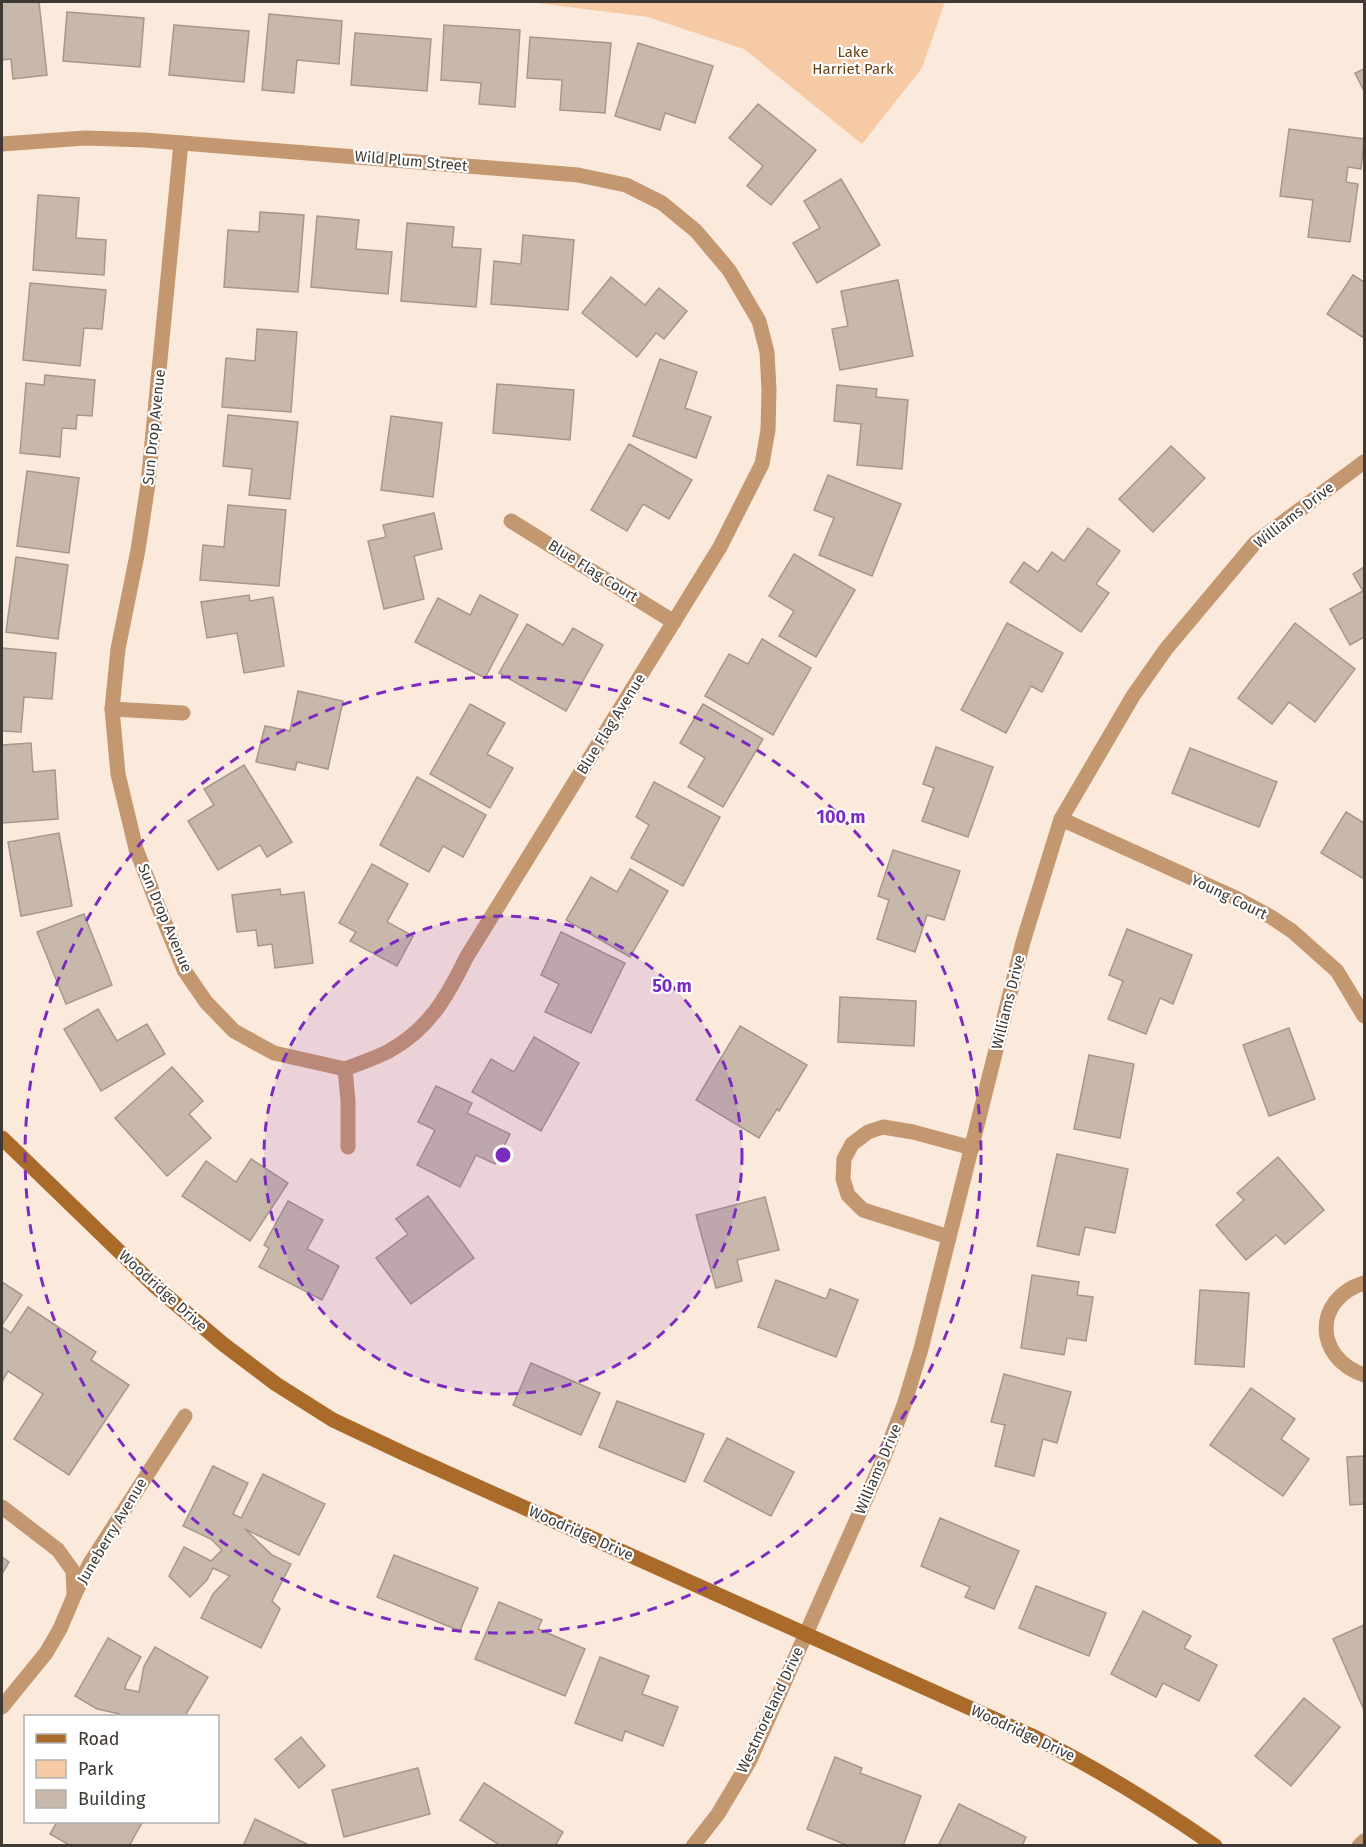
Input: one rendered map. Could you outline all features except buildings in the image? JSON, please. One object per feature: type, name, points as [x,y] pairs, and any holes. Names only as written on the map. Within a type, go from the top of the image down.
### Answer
[{"type":"street","name":"Wild Plum Street","points":[[2,144],[85,138],[181,143],[578,175],[626,185],[662,203],[696,231],[729,270],[759,321]]},
{"type":"street","name":"Sun Drop Avenue","points":[[181,143],[148,484],[138,550],[118,649],[112,710],[118,774],[136,849],[184,970],[206,1002],[234,1031],[274,1053],[345,1069]]},
{"type":"street","name":"Blue Flag Avenue","points":[[345,1069],[389,1051],[425,1023],[447,997],[466,958],[720,547],[762,464],[768,430],[767,352],[759,321]]},
{"type":"street","name":"Williams Drive","points":[[805,1633],[880,1467],[904,1405],[950,1237],[1023,942],[1061,819],[1133,696],[1166,649],[1255,543],[1365,462]]},
{"type":"street","name":"Blue Flag Court","points":[[512,521],[674,622]]},
{"type":"street","points":[[112,710],[183,713]]},
{"type":"street","name":"Young Court","points":[[1061,819],[1236,898],[1271,917],[1292,931],[1337,971],[1365,1016]]},
{"type":"street","points":[[345,1069],[348,1147]]},
{"type":"street","points":[[950,1237],[864,1210],[848,1195],[843,1179],[844,1159],[852,1144],[868,1132],[883,1127],[913,1132],[972,1148]]},
{"type":"street","name":"Woodridge Drive","points":[[2,1138],[156,1287],[214,1337],[276,1384],[324,1414],[405,1454],[805,1633],[1079,1759],[1153,1803],[1215,1845]]},
{"type":"street","points":[[1365,1283],[1352,1287],[1340,1296],[1331,1308],[1327,1322],[1327,1337],[1340,1363],[1365,1375]]},
{"type":"street","name":"Juneberry Avenue","points":[[2,1707],[46,1653],[60,1629],[90,1563],[184,1416]]},
{"type":"street","points":[[2,1508],[58,1550],[73,1571],[74,1596]]},
{"type":"street","name":"Westmoreland Drive","points":[[693,1845],[718,1814],[749,1762],[805,1633]]},
{"type":"street","points":[[1359,1845],[1365,1841]]},
{"type":"green space","name":"Lake Harriet Park","points":[[529,2],[945,2],[922,68],[862,144],[744,49],[648,17]]}]
